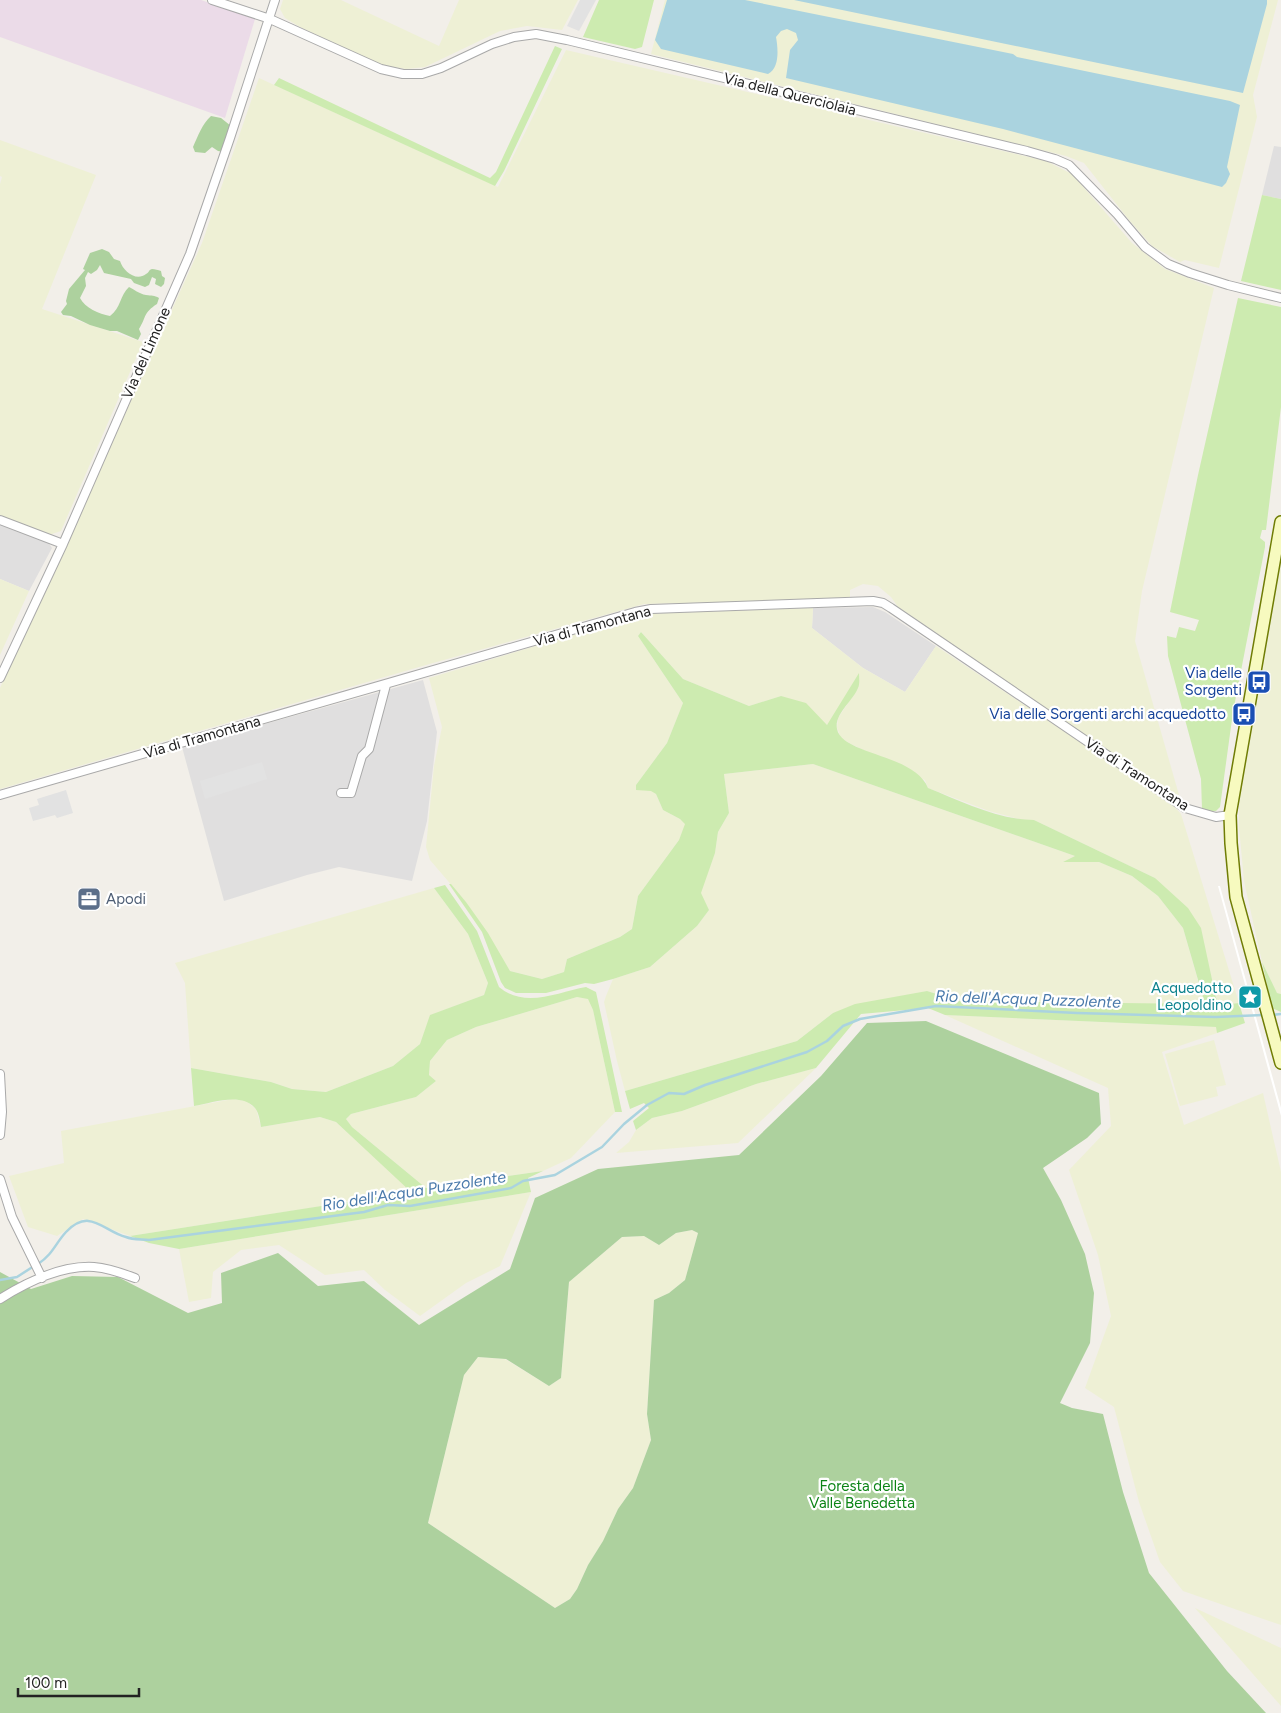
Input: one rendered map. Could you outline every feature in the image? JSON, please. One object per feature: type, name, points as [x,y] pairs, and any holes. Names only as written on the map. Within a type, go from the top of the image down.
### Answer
[{"type":"main road","points":[[1281,522],[1230,815],[1236,897],[1281,1063]]},
{"type":"street","points":[[212,0],[270,19]]},
{"type":"street","name":"Via del Limone","points":[[0,678],[63,544],[190,254],[276,0]]},
{"type":"street","name":"Via della Querciolaia","points":[[270,19],[381,70],[403,74],[422,74],[441,68],[492,44],[514,37],[536,34],[1027,151],[1069,165],[1117,214],[1144,247],[1168,264],[1218,282],[1281,298]]},
{"type":"street","points":[[0,520],[63,544]]},
{"type":"street","name":"Via di Tramontana","points":[[0,795],[635,612],[873,601],[891,608],[1185,808],[1216,817],[1230,815]]},
{"type":"street","points":[[341,793],[351,793],[362,756],[369,749],[386,685]]},
{"type":"street","points":[[0,1074],[2,1112],[0,1135]]},
{"type":"street","points":[[0,1178],[12,1217],[42,1278]]},
{"type":"street","points":[[0,1299],[42,1278],[69,1269],[94,1267],[114,1270],[135,1278]]},
{"type":"shaded area","points":[[0,0],[201,0],[255,19],[225,118],[0,37]]},
{"type":"shaded area","points":[[580,0],[596,0],[579,31],[567,26]]},
{"type":"shaded area","points":[[1274,146],[1281,147],[1281,199],[1262,195]]},
{"type":"shaded area","points":[[0,523],[48,542],[52,548],[29,591],[0,579]]},
{"type":"shaded area","points":[[873,607],[885,612],[936,646],[905,692],[863,668],[812,628],[813,608]]},
{"type":"shaded area","points":[[423,680],[437,732],[427,821],[412,881],[339,867],[224,901],[182,747]]},
{"type":"shaded area","points":[[262,762],[267,779],[205,799],[200,781]]},
{"type":"shaded area","points":[[66,790],[73,813],[57,818],[55,815],[33,821],[29,808],[39,805],[37,799]]},
{"type":"green space","points":[[283,0],[341,0],[439,46],[459,0],[578,0],[562,30],[527,26],[500,31],[425,67],[406,69],[381,65],[300,27],[285,18],[280,9]]},
{"type":"green space","points":[[599,0],[654,0],[642,47],[635,49],[583,37]]},
{"type":"green space","points":[[665,0],[1278,0],[1253,95],[1257,117],[1219,268],[1185,260],[1180,262],[1152,246],[1084,163],[1066,156],[651,54]]},
{"type":"green space","points":[[555,46],[562,49],[495,186],[274,85],[279,78],[490,178],[496,172]]},
{"type":"green space","points":[[566,50],[1046,161],[1072,174],[1132,243],[1165,269],[1214,288],[1142,591],[1135,641],[1179,795],[1176,797],[898,607],[891,597],[878,586],[863,584],[850,590],[850,599],[644,604],[426,665],[0,789],[0,688],[202,243],[259,78],[498,187]]},
{"type":"green space","points":[[211,116],[221,118],[231,126],[223,152],[212,147],[205,153],[195,152],[193,147],[203,126]]},
{"type":"green space","points":[[0,140],[96,175],[42,309],[143,342],[61,531],[49,535],[0,515],[0,184],[2,177],[0,176]]},
{"type":"green space","points":[[1262,195],[1281,199],[1281,290],[1241,281]]},
{"type":"green space","points":[[102,249],[109,252],[114,259],[120,261],[127,272],[134,276],[142,276],[153,269],[161,271],[162,276],[165,278],[164,284],[161,287],[155,284],[156,279],[152,277],[149,285],[145,287],[134,283],[131,279],[104,273],[100,265],[91,274],[88,272],[85,278],[86,286],[80,298],[82,302],[89,308],[106,315],[110,316],[114,313],[129,287],[141,294],[159,298],[157,304],[149,310],[139,329],[141,334],[138,340],[117,331],[110,331],[90,325],[71,316],[63,315],[61,312],[67,304],[69,289],[85,270],[83,269],[90,253]]},
{"type":"green space","points":[[1238,298],[1281,307],[1281,407],[1266,530],[1262,530],[1260,538],[1265,542],[1265,547],[1233,712],[1220,807],[1216,811],[1208,811],[1202,809],[1201,779],[1168,656],[1167,636],[1176,638],[1179,627],[1195,631],[1199,620],[1170,612],[1198,475]]},
{"type":"green space","points":[[1281,553],[1281,994],[1277,993],[1262,962],[1244,881],[1239,827],[1239,783],[1259,688]]},
{"type":"green space","points":[[0,579],[29,591],[0,655]]},
{"type":"green space","points":[[813,608],[812,628],[863,668],[905,692],[936,646],[1170,802],[1181,814],[1239,1003],[1221,1005],[1216,998],[1210,971],[1155,878],[1034,820],[1023,820],[989,811],[928,788],[925,780],[841,738],[837,728],[838,718],[859,687],[827,725],[781,696],[749,706],[683,679],[641,632],[638,636],[683,703],[667,743],[636,785],[636,790],[651,790],[656,794],[663,810],[686,824],[679,840],[638,896],[632,929],[620,937],[567,959],[564,972],[542,979],[510,971],[466,902],[430,860],[426,847],[434,766],[442,727],[429,678],[642,614]]},
{"type":"green space","points":[[641,632],[683,679],[749,706],[781,696],[806,703],[827,725],[859,673],[856,693],[838,718],[837,729],[842,738],[865,750],[909,768],[921,777],[928,788],[993,813],[1007,817],[1034,820],[1155,878],[1188,908],[1201,928],[1216,998],[1221,1005],[1239,1003],[1245,1023],[1217,1033],[1216,1027],[945,1015],[928,1008],[861,1014],[816,1068],[756,1084],[682,1111],[652,1118],[636,1130],[633,1121],[649,1108],[644,1103],[630,1109],[625,1091],[797,1041],[833,1013],[855,1004],[927,991],[959,1001],[1205,1004],[1183,928],[1158,896],[1132,876],[1099,862],[1063,862],[1075,856],[813,764],[724,774],[729,813],[718,832],[715,853],[701,893],[709,910],[697,926],[650,967],[594,984],[585,983],[546,993],[516,993],[505,988],[482,932],[449,884],[466,902],[488,933],[510,971],[542,979],[564,972],[567,959],[620,937],[632,929],[638,896],[679,840],[685,824],[680,819],[663,810],[656,794],[651,791],[636,790],[636,785],[667,743],[683,703],[638,636]]},
{"type":"green space","points":[[813,764],[1075,856],[1064,862],[1099,862],[1132,876],[1158,896],[1183,928],[1205,1005],[959,1001],[927,991],[833,1013],[797,1041],[625,1091],[604,1002],[613,979],[650,967],[697,926],[709,910],[700,893],[715,853],[718,832],[729,813],[724,774]]},
{"type":"green space","points":[[445,885],[477,931],[499,987],[509,994],[531,998],[586,987],[596,992],[622,1112],[615,1112],[593,1010],[588,999],[577,997],[476,1027],[447,1040],[430,1061],[429,1075],[436,1081],[416,1097],[351,1114],[346,1119],[352,1127],[426,1188],[543,1171],[528,1178],[531,1192],[179,1249],[149,1243],[130,1236],[411,1192],[336,1122],[320,1117],[261,1127],[255,1108],[249,1103],[226,1100],[194,1106],[191,1068],[271,1082],[292,1089],[326,1092],[393,1066],[420,1044],[430,1015],[484,995],[488,983],[468,934],[434,888]]},
{"type":"green space","points":[[434,888],[468,934],[488,983],[484,995],[431,1015],[420,1044],[393,1066],[326,1092],[292,1089],[271,1082],[191,1068],[185,983],[175,963]]},
{"type":"green space","points":[[1262,962],[1277,993],[1281,994],[1281,1012],[1272,1008]]},
{"type":"green space","points":[[577,997],[588,998],[593,1010],[615,1112],[571,1158],[543,1171],[426,1188],[352,1127],[346,1119],[351,1114],[416,1097],[436,1081],[429,1075],[430,1061],[447,1040],[476,1027]]},
{"type":"green space","points":[[945,1015],[1217,1027],[1217,1033],[1162,1052],[1184,1125],[1263,1093],[1281,1172],[1281,1625],[1183,1591],[1160,1562],[1139,1502],[1114,1407],[1085,1388],[1111,1316],[1098,1255],[1069,1170],[1111,1126],[1108,1088]]},
{"type":"green space","name":"Foresta della Valle Benedetta","points":[[926,1021],[1099,1093],[1101,1124],[1087,1138],[1043,1168],[1061,1200],[1085,1254],[1094,1293],[1090,1343],[1060,1403],[1072,1408],[1103,1414],[1123,1492],[1149,1573],[1227,1671],[1266,1713],[0,1713],[0,1272],[31,1289],[72,1276],[118,1277],[188,1313],[222,1303],[221,1273],[278,1253],[318,1286],[364,1281],[419,1325],[510,1269],[535,1198],[598,1169],[739,1155],[821,1076],[867,1023]],"holes":[[[692,1230],[698,1233],[685,1280],[669,1293],[654,1300],[647,1414],[651,1440],[633,1488],[618,1509],[577,1589],[570,1599],[555,1608],[428,1523],[464,1375],[478,1357],[506,1359],[549,1386],[561,1378],[569,1282],[622,1237],[644,1236],[659,1245],[676,1233]]]},
{"type":"green space","points":[[1214,1040],[1226,1085],[1216,1087],[1218,1096],[1180,1106],[1165,1054]]},
{"type":"green space","points":[[816,1068],[738,1143],[616,1153],[629,1142],[636,1130],[652,1118],[682,1111],[756,1084]]},
{"type":"green space","points":[[233,1099],[246,1101],[256,1109],[261,1127],[320,1117],[336,1122],[412,1192],[130,1236],[83,1219],[57,1236],[28,1227],[9,1176],[64,1163],[61,1131]]},
{"type":"green space","points":[[531,1192],[500,1266],[466,1283],[420,1316],[385,1290],[364,1270],[325,1275],[279,1245],[241,1250],[213,1272],[211,1298],[189,1302],[179,1249]]},
{"type":"green space","points":[[692,1230],[698,1233],[685,1280],[669,1293],[654,1300],[647,1414],[651,1440],[633,1488],[618,1509],[577,1589],[570,1599],[555,1608],[428,1523],[464,1375],[478,1357],[505,1359],[549,1386],[561,1378],[569,1282],[622,1237],[644,1236],[659,1245],[676,1233]]},
{"type":"green space","points":[[1195,1608],[1281,1648],[1281,1706]]},
{"type":"water","points":[[667,0],[745,0],[1013,54],[1017,57],[1230,101],[1240,105],[1227,167],[1230,174],[1222,187],[1003,129],[786,78],[790,50],[798,40],[796,33],[787,29],[781,31],[776,37],[778,52],[776,63],[775,67],[768,74],[661,49],[655,40]]},
{"type":"water","points":[[794,0],[1267,0],[1267,4],[1243,93]]},
{"type":"pier","name":"Acquedotto Leopoldino","points":[[1218,886],[1220,886],[1281,1108],[1281,1116]]},
{"type":"waterway","name":"Rio dell'Acqua Puzzolente","points":[[38,1264],[51,1253],[66,1232],[82,1221],[96,1223],[129,1238],[149,1240],[364,1212],[388,1205],[410,1206],[511,1188],[523,1181],[555,1175],[602,1147],[624,1124],[647,1105],[669,1093],[684,1094],[705,1085],[807,1052],[827,1041],[843,1026],[860,1019],[936,1006],[1216,1017],[1263,1015]]},
{"type":"waterway","name":"Rio dell'Acqua Puzzolente","points":[[1271,1015],[1281,1014]]},
{"type":"waterway","name":"Rio dell'Acqua Puzzolente","points":[[0,1280],[17,1277],[34,1266]]},
{"type":"place","name":"Via delle Sorgenti","points":[[1259,682]]},
{"type":"place","name":"Via delle Sorgenti archi acquedotto","points":[[1244,714]]},
{"type":"place","name":"Apodi","points":[[89,899]]},
{"type":"place","name":"Acquedotto Leopoldino","points":[[1250,997]]}]
